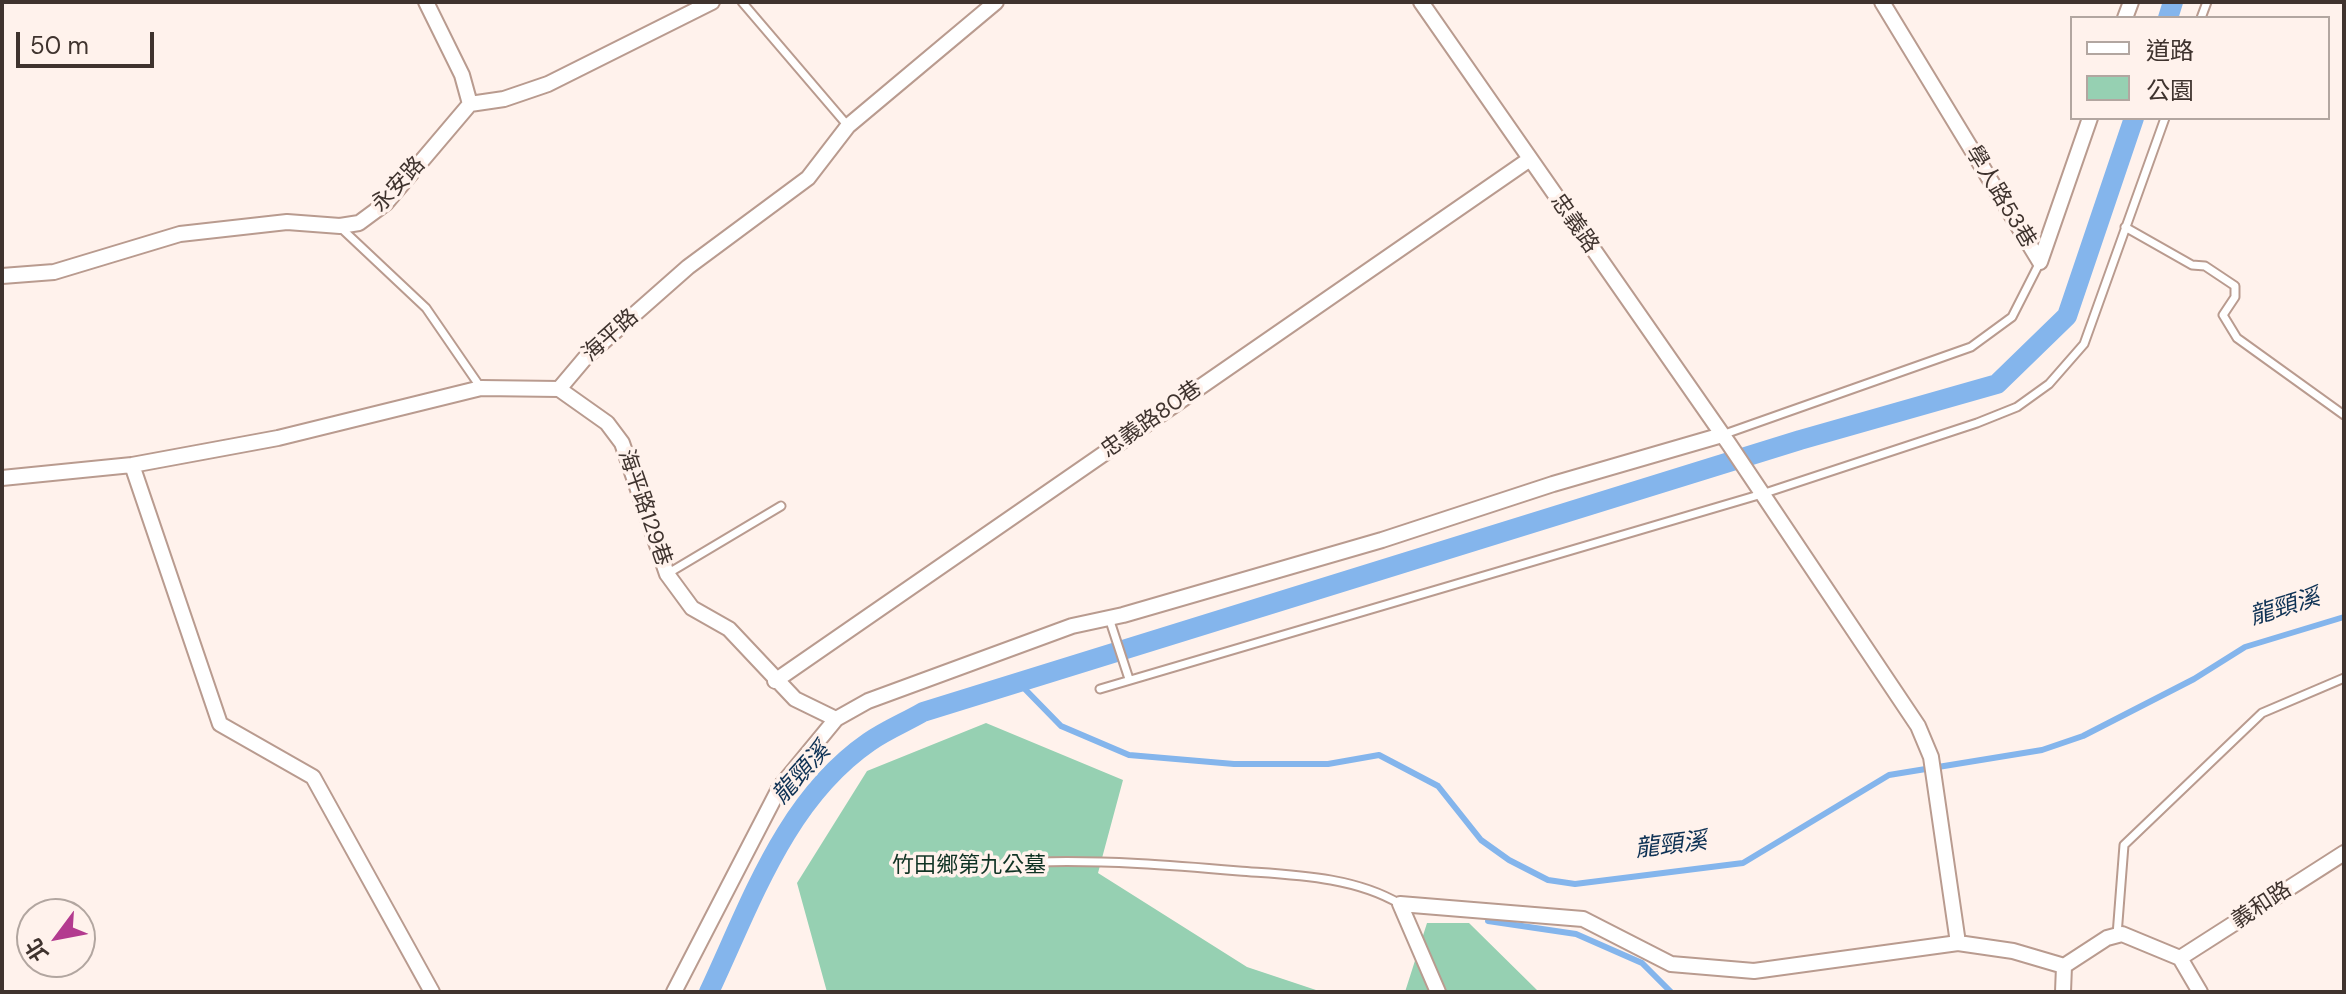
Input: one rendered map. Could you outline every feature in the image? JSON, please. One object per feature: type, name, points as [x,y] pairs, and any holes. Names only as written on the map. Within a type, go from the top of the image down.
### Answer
[{"type":"street","points":[[426,2],[462,75],[470,104],[504,99],[548,84],[712,2]]},
{"type":"street","name":"海平路","points":[[559,389],[586,357],[688,267],[808,178],[848,126],[996,2]]},
{"type":"street","name":"忠義路","points":[[1421,2],[1725,440],[1918,726],[1931,757],[1958,943]]},
{"type":"street","name":"學人路53巷","points":[[1882,2],[2040,262]]},
{"type":"street","name":"永安路","points":[[2,276],[54,272],[180,234],[287,222],[340,226],[359,223],[386,203],[470,104]]},
{"type":"street","name":"學人路53巷","points":[[2040,262],[2089,120]]},
{"type":"street","name":"忠義路80巷","points":[[775,681],[1530,159]]},
{"type":"street","points":[[2,478],[132,465],[278,438],[481,388],[559,389]]},
{"type":"street","name":"海平路129巷","points":[[559,389],[607,423],[622,443],[667,574],[692,608],[729,629],[795,699],[836,719]]},
{"type":"street","points":[[674,992],[780,787],[836,719],[868,701],[1072,626],[1382,540],[1553,484],[1725,440]]},
{"type":"street","points":[[132,465],[220,724],[313,777],[432,992]]},
{"type":"street","name":"義和路","points":[[2180,958],[2344,853]]},
{"type":"street","points":[[1438,992],[1400,904],[1583,919],[1671,964],[1754,971],[1958,943],[2013,951],[2064,966],[2122,934],[2180,958],[2200,992]]},
{"type":"street","points":[[2063,992],[2064,966]]},
{"type":"lane","points":[[742,2],[848,126]]},
{"type":"lane","points":[[1100,689],[1997,416],[2035,395],[2062,372],[2084,344],[2164,120]]},
{"type":"lane","points":[[340,226],[426,308],[481,388]]},
{"type":"lane","points":[[2125,227],[2192,265],[2205,266],[2235,286],[2235,297],[2223,315],[2237,338],[2344,415]]},
{"type":"lane","points":[[1725,440],[1971,347],[2012,317],[2040,262]]},
{"type":"lane","points":[[667,574],[781,506]]},
{"type":"lane","points":[[1109,618],[1129,679]]},
{"type":"lane","points":[[2117,935],[2124,845],[2262,713],[2344,678]]},
{"type":"lane","points":[[1036,862],[1111,859],[1316,877],[1384,894],[1400,904]]},
{"type":"green space","name":"竹田鄉第九公墓","points":[[986,723],[1123,780],[1098,873],[1247,967],[1322,992],[827,992],[797,883],[867,771]]},
{"type":"green space","points":[[1427,923],[1469,923],[1539,992],[1405,992]]},
{"type":"waterway","name":"龍頸溪","points":[[2169,16],[2173,2]]},
{"type":"waterway","name":"龍頸溪","points":[[709,992],[773,855],[814,793],[869,742],[923,712],[1800,440],[1997,384],[2067,316],[2133,120]]},
{"type":"waterway","name":"龍頸溪","points":[[1019,683],[1061,726],[1129,755],[1234,764],[1328,764],[1379,755],[1438,786],[1481,840],[1509,860],[1548,880],[1575,884],[1743,863],[1889,775],[2042,750],[2083,736],[2194,679],[2245,647],[2344,617]]},
{"type":"waterway","points":[[1488,921],[1576,934],[1642,963],[1671,992]]}]
